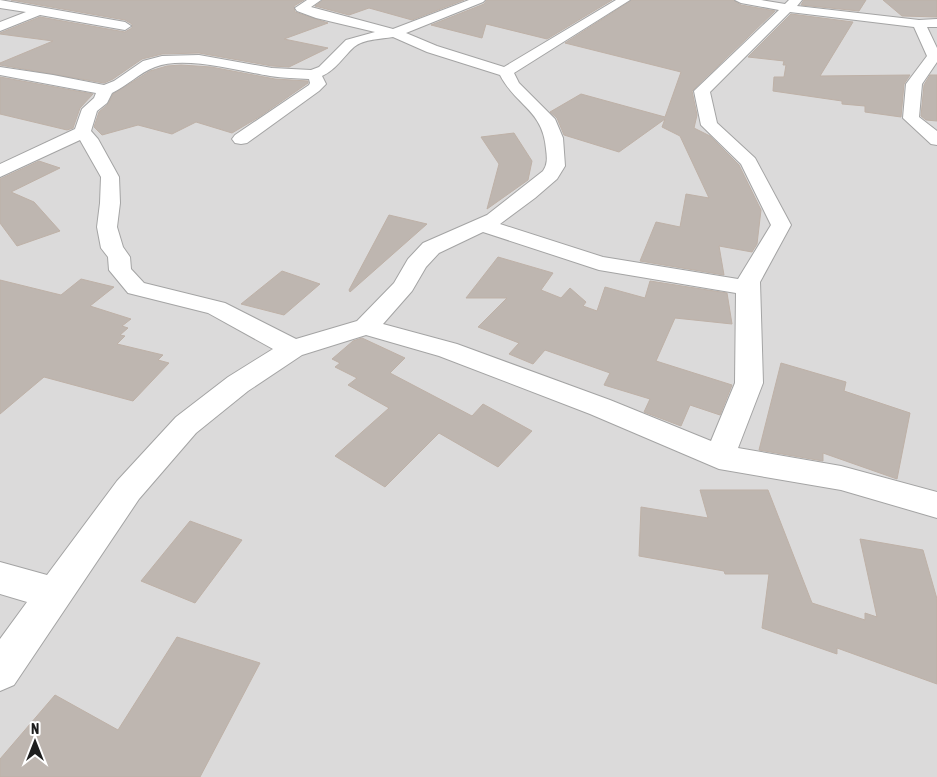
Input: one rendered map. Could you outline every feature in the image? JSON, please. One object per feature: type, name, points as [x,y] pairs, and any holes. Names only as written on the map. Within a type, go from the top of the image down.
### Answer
[{"type":"street","points":[[315,0],[302,8],[320,15],[394,33],[432,49],[506,72],[513,85],[547,119],[554,138],[556,166],[550,175],[494,219],[430,248],[416,264],[404,286],[366,328]]},
{"type":"street","points":[[0,71],[53,79],[105,90],[119,84],[148,64],[162,60],[199,59],[272,72],[313,75],[324,70],[351,43],[371,36],[394,33],[479,0]]},
{"type":"street","points":[[506,72],[624,0]]},
{"type":"street","points":[[741,0],[792,4],[919,24],[937,23]]},
{"type":"street","points":[[0,4],[125,26]]},
{"type":"street","points":[[719,457],[749,383],[748,282],[781,226],[749,162],[709,126],[702,91],[792,4]]},
{"type":"street","points":[[0,27],[39,11]]},
{"type":"street","points":[[919,24],[934,56],[914,84],[911,118],[937,140]]},
{"type":"street","points":[[241,140],[314,88],[318,84],[318,80],[313,75]]},
{"type":"street","points":[[0,171],[82,132],[90,109],[101,100],[105,90]]},
{"type":"street","points":[[82,132],[89,139],[110,177],[110,203],[106,227],[112,248],[119,257],[120,270],[136,288],[216,308],[293,349]]},
{"type":"street","points":[[482,225],[599,263],[748,288]]},
{"type":"street","points":[[0,671],[128,490],[186,426],[238,384],[293,349],[366,328],[448,350],[600,407],[719,457],[841,478],[937,505]]},
{"type":"street","points":[[0,578],[55,594]]},
{"type":"shaded area","points":[[0,0],[937,0],[937,777],[0,777]]},
{"type":"building","points":[[11,0],[304,0],[294,6],[295,12],[328,23],[284,39],[328,48],[289,67],[272,66],[199,53],[162,54],[142,59],[104,83],[0,65],[0,63],[53,41],[0,33],[40,17],[125,32],[132,28],[132,24],[125,20]]},
{"type":"building","points":[[323,0],[464,0],[412,20],[369,8],[349,15],[315,6]]},
{"type":"building","points":[[487,0],[612,0],[547,39],[486,24],[482,38],[431,25],[484,4]]},
{"type":"building","points":[[632,0],[733,0],[741,5],[775,11],[692,91],[697,115],[694,128],[710,136],[739,165],[761,210],[757,244],[752,252],[719,246],[724,275],[640,261],[656,222],[680,227],[686,194],[709,198],[680,136],[662,127],[665,119],[619,152],[564,135],[557,118],[550,112],[581,94],[665,117],[681,72],[565,43]]},
{"type":"building","points":[[804,0],[866,0],[859,11],[801,5]]},
{"type":"building","points":[[883,0],[937,0],[937,17],[902,16]]},
{"type":"building","points":[[791,14],[853,22],[820,76],[910,75],[904,84],[901,117],[865,112],[865,106],[842,104],[842,101],[773,91],[774,77],[784,77],[786,65],[783,65],[784,61],[748,57]]},
{"type":"building","points":[[167,66],[211,67],[275,79],[308,81],[308,83],[232,133],[196,122],[172,134],[138,125],[102,135],[94,127],[99,112],[108,104],[113,94],[150,71]]},
{"type":"building","points":[[930,75],[937,75],[937,121],[926,120],[921,116],[924,85]]},
{"type":"building","points":[[0,77],[93,94],[80,108],[73,128],[67,130],[0,114]]},
{"type":"building","points":[[514,133],[532,161],[528,180],[487,209],[499,164],[481,137]]},
{"type":"building","points":[[39,161],[60,168],[11,192],[34,202],[60,231],[17,246],[0,223],[0,179]]},
{"type":"building","points":[[389,215],[427,224],[350,292],[349,290]]},
{"type":"building","points":[[498,257],[553,273],[541,290],[561,298],[570,288],[586,302],[583,306],[597,311],[605,287],[645,298],[650,281],[727,293],[732,324],[675,318],[656,361],[732,385],[720,415],[690,405],[681,426],[644,412],[650,399],[604,385],[610,373],[545,350],[533,364],[509,354],[519,343],[478,327],[507,298],[466,298]]},
{"type":"building","points":[[282,271],[320,284],[284,315],[241,304]]},
{"type":"building","points":[[81,279],[114,287],[90,306],[131,319],[122,326],[128,328],[120,335],[125,336],[117,344],[163,355],[158,360],[169,363],[133,401],[44,377],[0,414],[0,280],[61,295]]},
{"type":"building","points":[[362,338],[405,358],[390,373],[472,416],[483,404],[532,431],[498,467],[439,433],[385,487],[335,456],[389,408],[348,385],[357,378],[335,367],[340,363],[332,359],[353,341]]},
{"type":"building","points":[[781,363],[846,382],[844,391],[910,413],[897,479],[823,453],[823,461],[759,450]]},
{"type":"building","points":[[700,490],[768,490],[812,603],[865,620],[865,613],[877,617],[860,539],[923,550],[937,599],[937,684],[837,648],[837,654],[762,628],[769,574],[725,574],[724,571],[639,556],[641,507],[708,518]]},
{"type":"building","points":[[190,521],[242,540],[195,603],[141,581]]},
{"type":"building","points":[[177,637],[260,663],[200,777],[0,777],[0,759],[55,695],[118,730]]}]
